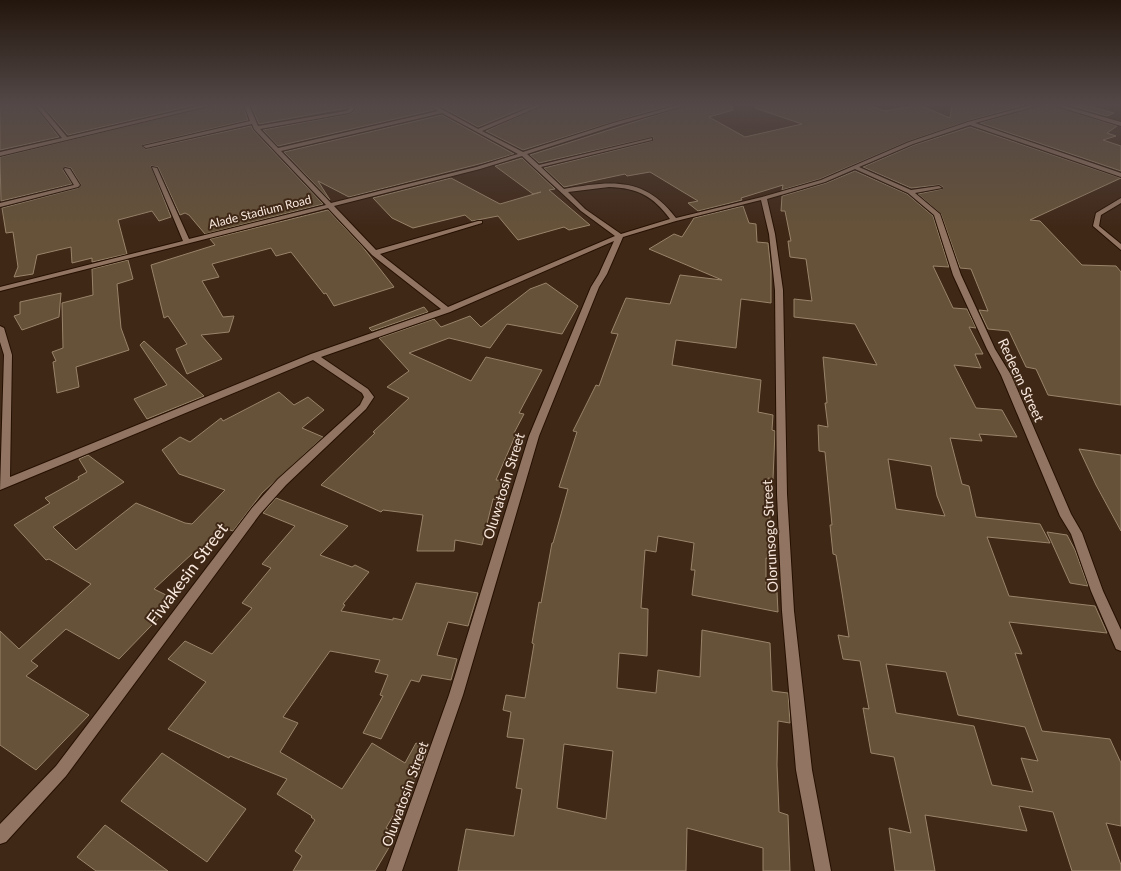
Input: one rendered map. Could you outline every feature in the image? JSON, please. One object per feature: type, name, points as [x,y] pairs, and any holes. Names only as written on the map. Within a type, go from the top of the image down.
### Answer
[{"type":"street","points":[[0,154],[37,146]]},
{"type":"street","points":[[274,146],[375,252],[447,310]]},
{"type":"street","points":[[278,150],[297,146]]},
{"type":"street","points":[[505,146],[524,154],[583,210],[620,236]]},
{"type":"street","name":"Alade Stadium Road","points":[[0,289],[478,168],[549,146]]},
{"type":"street","points":[[536,167],[623,146]]},
{"type":"street","points":[[0,328],[8,354],[2,485],[314,356],[447,310],[620,236],[674,220],[764,198],[823,181],[905,146]]},
{"type":"street","points":[[1036,146],[1121,175]]},
{"type":"street","name":"Redeem Street","points":[[854,167],[910,192],[937,214],[957,275],[991,349],[1006,375],[1063,510],[1076,534],[1097,590],[1121,645]]},
{"type":"street","points":[[154,168],[187,242]]},
{"type":"street","points":[[0,205],[76,186],[77,185],[67,169]]},
{"type":"street","points":[[563,191],[599,184],[615,184],[653,197],[674,220]]},
{"type":"street","points":[[910,192],[939,188]]},
{"type":"street","name":"Olorunsogo Street","points":[[764,198],[772,234],[779,290],[782,494],[788,611],[804,770],[823,871]]},
{"type":"street","points":[[1121,200],[1098,214],[1096,226],[1121,248]]},
{"type":"street","points":[[375,252],[480,222]]},
{"type":"street","name":"Oluwatosin Street","points":[[394,871],[456,694],[534,436],[595,287],[603,274],[620,236]]},
{"type":"street","name":"Fiwakesin Street","points":[[0,836],[61,771],[256,510],[282,482],[363,407],[369,397],[366,391],[314,356]]},
{"type":"building","points":[[0,146],[20,146],[0,150]]},
{"type":"building","points":[[47,146],[142,146],[146,149],[161,146],[268,146],[323,204],[205,234],[189,215],[185,213],[180,215],[158,167],[151,166],[171,217],[159,221],[152,211],[118,220],[127,254],[92,262],[92,258],[72,263],[71,247],[37,255],[33,274],[14,277],[18,267],[13,232],[6,233],[2,208],[78,188],[81,185],[71,168],[65,167],[63,170],[72,184],[1,201],[0,157]]},
{"type":"building","points":[[311,146],[499,146],[514,154],[349,197],[318,181],[330,200],[284,152]]},
{"type":"building","points":[[515,146],[537,146],[523,150]]},
{"type":"building","points":[[560,146],[615,146],[539,163],[530,155]]},
{"type":"building","points":[[633,146],[898,146],[820,179],[782,190],[783,185],[741,198],[742,200],[698,211],[688,203],[698,201],[650,172],[627,176],[625,174],[564,187],[544,168]]},
{"type":"building","points":[[913,146],[1025,146],[1121,178],[1030,220],[1040,221],[1082,265],[1116,266],[1121,272],[1121,405],[1048,395],[1036,369],[1026,367],[1009,331],[988,329],[979,310],[988,311],[971,269],[960,268],[941,214],[918,194],[942,189],[943,187],[939,185],[911,188],[863,167]]},
{"type":"building","points":[[1047,146],[1121,146],[1121,171]]},
{"type":"building","points":[[522,158],[555,189],[549,190],[590,225],[569,230],[564,227],[518,240],[498,216],[472,221],[465,215],[413,228],[392,218],[373,198],[451,178],[500,204],[541,192],[533,194],[495,166]]},
{"type":"building","points":[[855,171],[907,194],[933,216],[949,267],[933,266],[953,308],[967,309],[976,328],[969,327],[983,354],[975,354],[981,368],[954,365],[976,408],[1002,410],[1017,437],[979,434],[982,441],[950,438],[962,484],[969,486],[976,517],[1040,524],[1050,543],[987,537],[1009,596],[1095,606],[1107,633],[1009,622],[1022,654],[1015,653],[1042,731],[1110,739],[1121,763],[1121,826],[1106,823],[1121,865],[1121,871],[1072,871],[1053,812],[1019,806],[1027,831],[925,815],[935,871],[895,871],[889,828],[911,833],[894,757],[871,753],[863,708],[869,709],[860,661],[843,659],[838,635],[849,637],[836,555],[833,554],[830,525],[832,525],[825,452],[819,451],[818,425],[828,427],[825,403],[827,403],[823,357],[877,365],[855,324],[794,317],[794,299],[812,301],[806,259],[790,257],[788,241],[791,241],[785,211],[781,211],[782,196],[826,183]],"holes":[[[888,459],[931,466],[937,496],[945,516],[896,509]],[[886,664],[946,672],[958,715],[1025,727],[1038,761],[1021,758],[1033,792],[992,785],[974,726],[896,713]]]},
{"type":"building","points":[[743,206],[749,223],[756,224],[757,242],[768,243],[771,271],[771,303],[741,299],[736,348],[676,340],[672,365],[761,380],[758,412],[773,415],[772,430],[775,431],[773,479],[768,478],[766,516],[770,516],[769,542],[773,543],[773,560],[766,558],[766,590],[777,592],[778,612],[692,595],[695,570],[691,570],[694,543],[658,536],[656,552],[645,550],[641,608],[648,609],[647,656],[619,653],[617,688],[656,693],[658,670],[700,677],[702,630],[770,643],[772,691],[788,693],[790,723],[778,721],[777,765],[779,812],[788,815],[790,871],[763,871],[763,848],[687,828],[686,871],[458,871],[466,829],[514,836],[522,789],[516,788],[524,739],[507,737],[511,712],[503,710],[506,695],[525,698],[539,602],[541,603],[552,543],[568,489],[559,487],[577,432],[573,431],[596,385],[599,386],[618,334],[611,333],[626,298],[670,304],[680,275],[722,280],[649,249],[674,234],[682,237],[694,218]],"holes":[[[564,744],[613,751],[606,819],[557,808]]]},
{"type":"building","points":[[328,210],[362,246],[394,287],[334,306],[326,293],[324,294],[291,252],[276,256],[271,248],[212,264],[219,277],[202,281],[223,317],[234,316],[229,332],[201,335],[222,359],[187,374],[176,349],[187,344],[168,316],[164,318],[151,265],[215,245],[210,239]]},
{"type":"building","points":[[128,260],[133,279],[117,284],[121,328],[129,350],[76,367],[79,387],[57,393],[53,362],[56,361],[52,352],[63,348],[62,303],[93,295],[92,269]]},
{"type":"building","points":[[546,283],[578,306],[562,334],[507,324],[490,348],[449,338],[409,353],[471,381],[486,357],[542,370],[519,413],[524,414],[514,433],[516,434],[496,480],[511,481],[506,500],[493,499],[482,545],[455,540],[454,551],[417,551],[423,515],[383,510],[381,512],[321,485],[409,398],[387,387],[409,371],[379,338],[434,319],[441,327],[470,316],[481,327],[530,289]]},
{"type":"building","points":[[61,293],[59,317],[22,330],[14,316],[20,314],[20,302]]},
{"type":"building","points":[[424,307],[428,312],[372,331],[369,328]]},
{"type":"building","points":[[144,341],[204,396],[147,419],[134,399],[167,385],[140,345]]},
{"type":"building","points":[[279,392],[294,405],[308,397],[324,410],[302,428],[323,437],[262,493],[233,531],[227,529],[204,556],[193,553],[154,589],[176,600],[119,659],[66,629],[31,661],[38,666],[26,676],[89,715],[36,770],[0,745],[0,631],[19,649],[91,584],[49,559],[46,560],[14,525],[50,503],[45,498],[79,479],[78,477],[87,472],[79,459],[88,455],[124,482],[53,527],[76,550],[136,503],[185,523],[192,524],[225,490],[179,474],[162,450],[180,437],[190,442],[221,418],[223,421]]},
{"type":"building","points":[[1079,449],[1121,455],[1121,531],[1096,485]]},
{"type":"building","points":[[276,498],[348,526],[320,555],[352,567],[355,565],[369,572],[343,604],[345,605],[341,611],[393,620],[393,618],[402,620],[416,583],[478,593],[468,626],[448,622],[437,655],[457,659],[451,680],[422,675],[419,682],[411,680],[381,739],[363,733],[383,696],[380,695],[388,675],[375,672],[380,660],[330,651],[283,717],[298,723],[280,752],[342,789],[372,743],[405,763],[416,743],[428,749],[421,769],[386,828],[397,834],[375,871],[293,871],[302,856],[295,851],[315,820],[311,817],[312,816],[277,794],[287,779],[230,756],[229,758],[168,729],[206,682],[168,659],[185,641],[212,654],[252,608],[242,603],[271,568],[262,564],[295,526],[263,513]]},
{"type":"building","points":[[1047,532],[1067,535],[1075,550],[1088,586],[1070,583]]},
{"type":"building","points":[[162,753],[246,809],[207,862],[121,801]]},
{"type":"building","points":[[105,825],[168,871],[96,871],[77,857]]}]
